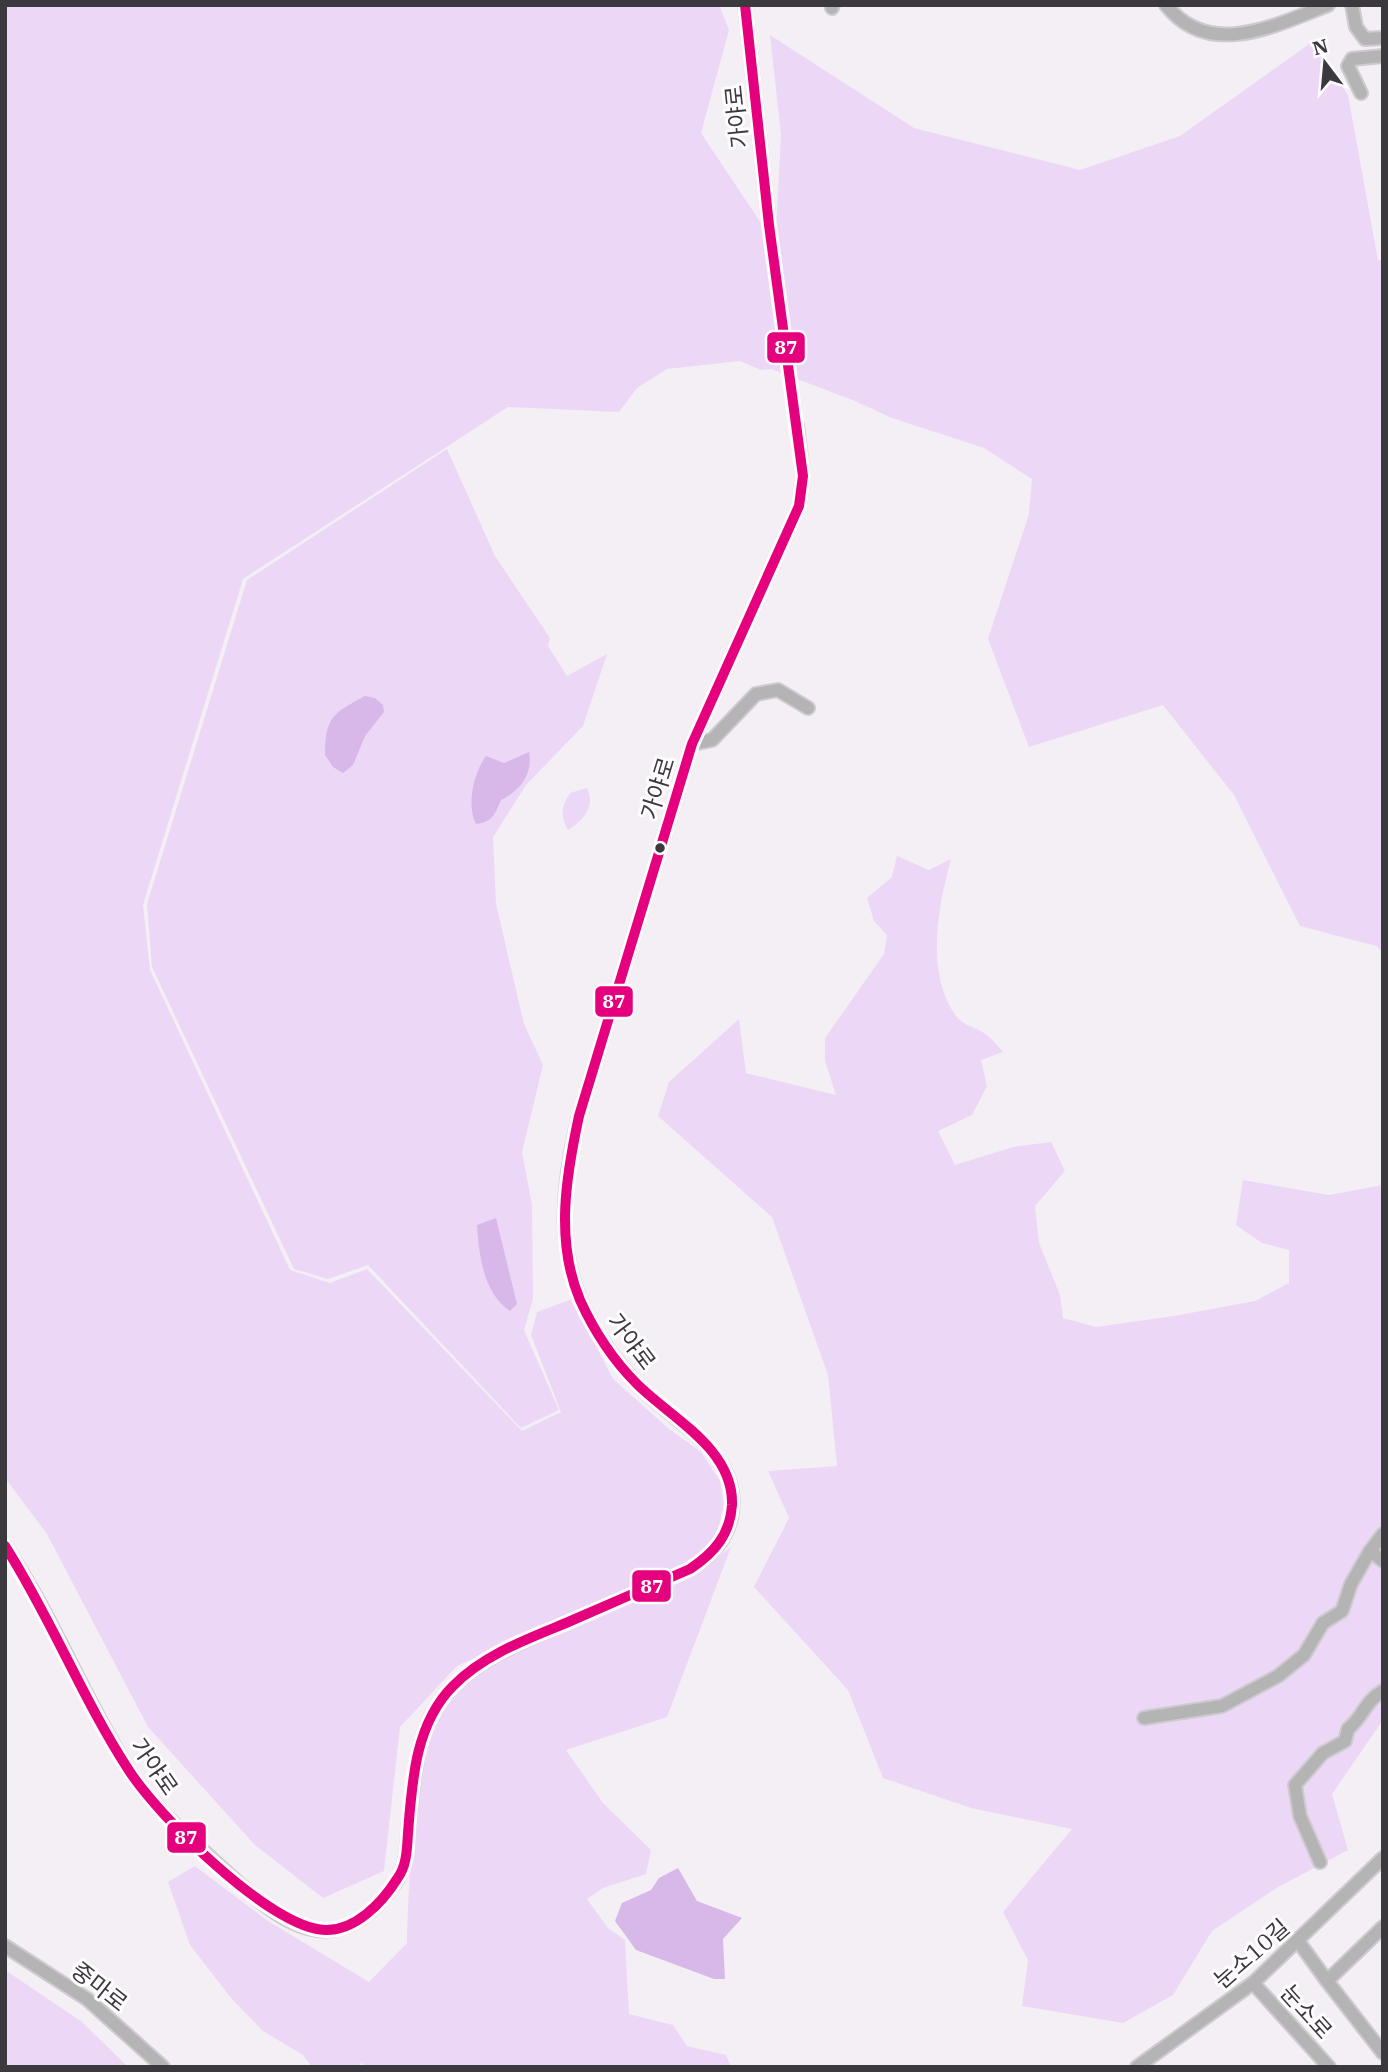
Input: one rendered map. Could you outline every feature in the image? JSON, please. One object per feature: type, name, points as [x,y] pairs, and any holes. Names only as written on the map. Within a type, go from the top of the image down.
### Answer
[{"type":"street","name":"가야로","points":[[745,5],[769,225]]},
{"type":"street","points":[[1166,5],[1195,28],[1215,35],[1236,37],[1328,5]]},
{"type":"street","points":[[1352,5],[1356,27],[1365,39],[1383,38]]},
{"type":"street","points":[[1360,93],[1348,66],[1352,60],[1383,56]]},
{"type":"street","name":"가야로","points":[[5,1546],[35,1592],[112,1742],[140,1787],[160,1811],[264,1907],[304,1930],[334,1932],[360,1920],[398,1879],[406,1858],[419,1745],[433,1713],[451,1688],[497,1654],[690,1569],[711,1555],[723,1541],[734,1499],[728,1475],[702,1441],[635,1382],[605,1344],[582,1305],[567,1251],[563,1225],[566,1171],[579,1116],[692,744],[799,506],[803,476],[797,426]]},
{"type":"street","points":[[692,744],[712,740],[756,694],[778,690],[808,708]]},
{"type":"street","points":[[1144,1718],[1222,1706],[1278,1676],[1304,1655],[1323,1623],[1342,1611],[1351,1584],[1383,1534]]},
{"type":"street","points":[[1370,1551],[1383,1561]]},
{"type":"street","points":[[1320,1862],[1300,1816],[1295,1785],[1322,1753],[1345,1741],[1348,1729],[1358,1721],[1368,1699],[1383,1691]]},
{"type":"street","name":"눈소10길","points":[[1137,2067],[1253,1983],[1383,1858]]},
{"type":"street","points":[[1327,1981],[1382,1930]]},
{"type":"street","points":[[1298,1941],[1383,2053]]},
{"type":"street","name":"중마로","points":[[5,1946],[87,1999],[163,2067]]},
{"type":"street","name":"눈소로","points":[[1253,1983],[1329,2067]]},
{"type":"shaded area","points":[[5,5],[719,5],[729,30],[701,133],[761,223],[776,232],[781,135],[770,35],[914,128],[1080,170],[1180,136],[1312,42],[1348,95],[1378,260],[1383,261],[1383,952],[1376,946],[1300,926],[1234,795],[1163,705],[1029,747],[988,639],[1029,514],[1032,479],[984,448],[892,418],[771,369],[761,370],[740,361],[667,369],[637,388],[619,412],[508,407],[243,579],[143,905],[150,970],[290,1270],[330,1283],[367,1269],[522,1431],[561,1412],[531,1335],[537,1312],[572,1299],[613,1379],[669,1429],[701,1452],[720,1481],[724,1504],[718,1529],[709,1545],[687,1562],[457,1666],[400,1727],[384,1871],[323,1898],[255,1845],[148,1727],[47,1534],[5,1478]]},
{"type":"shaded area","points":[[447,449],[495,556],[550,638],[548,646],[567,676],[607,654],[583,726],[526,785],[493,837],[496,904],[524,1024],[543,1065],[522,1152],[532,1205],[533,1299],[524,1330],[559,1410],[521,1428],[368,1265],[328,1279],[294,1269],[152,967],[147,904],[247,580]]},
{"type":"shaded area","points":[[365,696],[375,698],[383,705],[384,712],[365,736],[353,765],[343,773],[333,767],[325,755],[329,724],[339,712]]},
{"type":"shaded area","points":[[529,752],[529,767],[524,781],[501,800],[490,819],[476,824],[472,808],[473,789],[486,756],[504,763]]},
{"type":"shaded area","points":[[587,788],[590,801],[587,812],[568,830],[563,815],[565,803],[570,793]]},
{"type":"shaded area","points":[[897,856],[929,870],[951,859],[942,898],[937,939],[940,980],[946,999],[956,1016],[992,1039],[1003,1052],[981,1060],[987,1086],[972,1115],[938,1131],[955,1165],[1013,1147],[1051,1142],[1065,1171],[1035,1206],[1039,1243],[1060,1295],[1063,1318],[1096,1327],[1174,1316],[1255,1301],[1289,1283],[1289,1250],[1262,1243],[1236,1225],[1243,1180],[1329,1195],[1383,1185],[1383,1720],[1332,1794],[1348,1850],[1278,1887],[1212,1931],[1173,1995],[1123,2023],[1022,2006],[1028,1960],[1003,1912],[1072,1829],[971,1808],[883,1778],[848,1690],[754,1587],[789,1518],[768,1471],[837,1466],[828,1375],[772,1217],[658,1116],[669,1082],[739,1019],[746,1073],[836,1095],[825,1061],[825,1038],[884,954],[887,935],[874,921],[867,898],[892,877]]},
{"type":"shaded area","points":[[496,1218],[517,1304],[510,1311],[488,1284],[479,1249],[477,1225]]},
{"type":"shaded area","points":[[731,1547],[667,1717],[566,1750],[603,1803],[651,1850],[646,1874],[603,1888],[587,1899],[608,1928],[625,1940],[629,2014],[673,2025],[687,2046],[726,2055],[731,2067],[367,2067],[362,2063],[356,2067],[312,2067],[303,2055],[263,2031],[231,1998],[190,1945],[168,1882],[195,1866],[268,1921],[369,1982],[407,1943],[415,1816],[421,1780],[438,1720],[450,1700],[474,1678],[501,1659],[563,1629],[689,1578]]},
{"type":"shaded area","points":[[678,1868],[697,1901],[742,1918],[723,1939],[725,1979],[714,1979],[636,1950],[615,1921],[622,1903],[651,1890],[659,1878]]},
{"type":"shaded area","points":[[5,1970],[82,2022],[128,2067],[5,2067]]},
{"type":"tunnel","points":[[769,225],[797,426]]},
{"type":"transit line","name":"87","points":[[5,1546],[22,1573],[111,1742],[143,1789],[189,1840],[246,1890],[302,1924],[325,1930],[347,1926],[367,1914],[384,1897],[400,1874],[406,1857],[411,1794],[423,1736],[440,1701],[453,1686],[478,1665],[506,1649],[690,1569],[713,1550],[724,1534],[732,1505],[730,1485],[723,1467],[698,1436],[628,1375],[591,1323],[572,1278],[567,1255],[565,1208],[579,1116],[692,744],[799,506],[803,476],[769,225],[745,5]]}]
